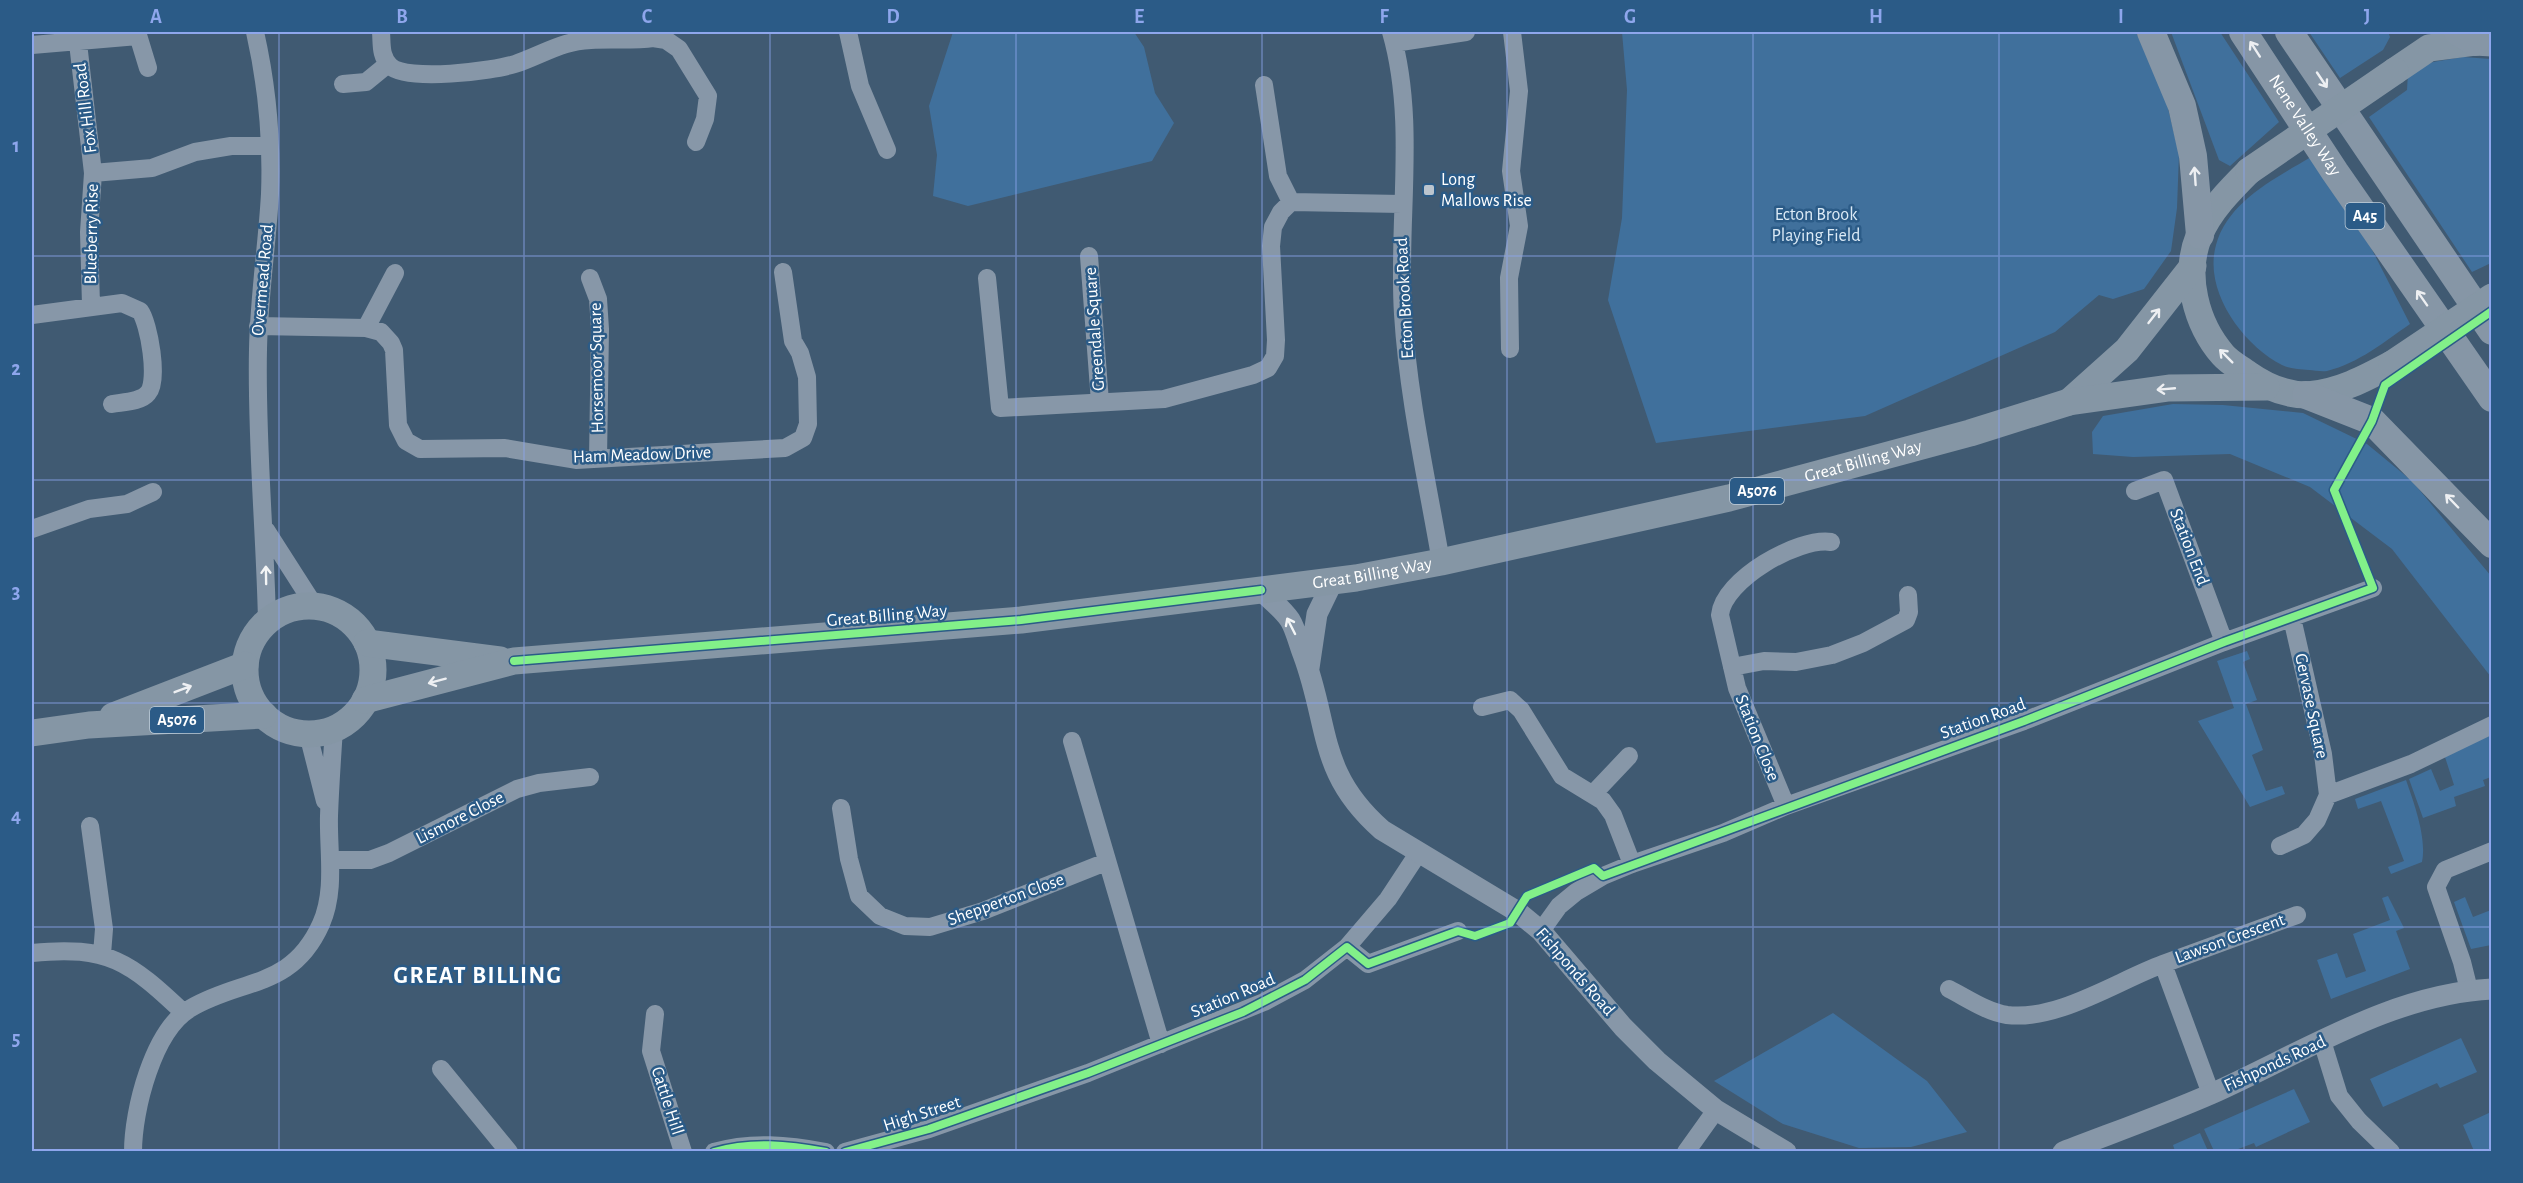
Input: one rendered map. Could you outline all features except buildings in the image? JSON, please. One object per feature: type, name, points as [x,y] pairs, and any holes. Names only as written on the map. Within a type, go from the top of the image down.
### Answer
[{"type":"highway","points":[[2151,32],[2182,106],[2193,156],[2199,235]]},
{"type":"highway","name":"Nene Valley Way","points":[[2243,32],[2335,172],[2492,398]]},
{"type":"highway","name":"A45","points":[[2289,32],[2492,331]]},
{"type":"highway","points":[[2306,395],[2372,421],[2492,544]]},
{"type":"main road","points":[[2475,39],[2429,48],[2249,171],[2222,199],[2199,235],[2193,266],[2194,301],[2206,331],[2224,356],[2266,387],[2306,395],[2351,385],[2392,364],[2492,297]]},
{"type":"main road","name":"Great Billing Way","points":[[2069,402],[2127,350],[2193,266]]},
{"type":"main road","name":"Great Billing Way","points":[[365,700],[514,661],[1021,620],[1333,581],[1441,562],[1729,498],[1970,433],[2069,402],[2169,388],[2266,387]]},
{"type":"main road","points":[[314,606],[330,609],[346,617],[358,629],[368,643],[373,662],[372,682],[365,700],[352,717],[334,729],[308,734],[277,725],[264,715],[250,692],[245,665],[252,641],[267,621],[289,609],[314,606]]},
{"type":"main road","name":"Great Billing Way","points":[[368,643],[514,661]]},
{"type":"main road","name":"A5076","points":[[89,725],[245,665]]},
{"type":"main road","name":"A5076","points":[[32,733],[89,725],[264,715]]},
{"type":"street","name":"Overmead Road","points":[[255,32],[267,102],[270,146],[269,211],[258,326],[256,410],[265,528],[267,621]]},
{"type":"street","points":[[381,32],[382,51],[388,64],[403,73],[411,74],[490,70],[514,64],[567,37],[653,38],[667,36],[679,49],[708,96],[705,119],[696,142]]},
{"type":"street","points":[[849,32],[860,86],[887,150]]},
{"type":"street","points":[[1393,37],[1466,32]]},
{"type":"street","points":[[1510,349],[1509,278],[1519,226],[1511,171],[1519,91],[1512,32]]},
{"type":"street","name":"Fox Hill Road","points":[[32,45],[78,42],[137,34]]},
{"type":"street","points":[[137,34],[148,68]]},
{"type":"street","name":"Ecton Brook Road","points":[[1393,37],[1404,140],[1402,283],[1405,337],[1441,562]]},
{"type":"street","name":"Fox Hill Road","points":[[78,42],[93,173],[152,168],[195,152],[231,146],[270,146]]},
{"type":"street","points":[[343,84],[366,81],[388,64]]},
{"type":"street","points":[[1264,86],[1278,176],[1291,202]]},
{"type":"street","name":"Blueberry Rise","points":[[32,315],[91,305],[89,232],[93,173]]},
{"type":"street","points":[[987,278],[1000,408],[1164,399],[1252,375],[1269,368],[1275,356],[1276,340],[1271,246],[1273,227],[1281,212],[1291,202],[1402,204]]},
{"type":"street","name":"Greendale Square","points":[[1089,256],[1100,402]]},
{"type":"street","name":"Ham Meadow Drive","points":[[258,326],[366,328],[381,332],[391,343],[398,425],[406,441],[426,450],[505,448],[576,460],[785,448],[803,438],[808,424],[807,378],[800,353],[793,341],[783,272]]},
{"type":"street","points":[[366,328],[395,273]]},
{"type":"street","name":"Horsemoor Square","points":[[590,278],[598,299],[600,329],[598,459]]},
{"type":"street","points":[[91,305],[128,304],[140,310],[147,326],[153,379],[150,392],[142,398],[112,404]]},
{"type":"street","name":"Station End","points":[[2135,491],[2164,480],[2224,642]]},
{"type":"street","points":[[32,529],[89,509],[126,504],[153,492]]},
{"type":"street","name":"Overmead Road","points":[[265,528],[314,606]]},
{"type":"street","name":"Station Close","points":[[1786,806],[1737,688],[1720,615],[1721,605],[1743,578],[1764,564],[1812,542],[1831,542]]},
{"type":"street","name":"Fishponds Road","points":[[1309,669],[1317,614],[1333,581]]},
{"type":"street","name":"Station Road","points":[[1541,931],[1559,906],[1576,892],[1596,879],[1632,864],[1723,833],[1786,806],[2024,721],[2224,642],[2373,588]]},
{"type":"street","name":"Fishponds Road","points":[[1262,590],[1290,620],[1309,669],[1331,758],[1350,795],[1382,830],[1518,912],[1541,931],[1623,1027],[1657,1061],[1716,1110],[1786,1152]]},
{"type":"street","points":[[1732,668],[1764,661],[1812,660],[1863,644],[1906,620],[1909,612],[1908,595]]},
{"type":"street","name":"Gervase Square","points":[[2292,618],[2323,754],[2328,795]]},
{"type":"street","points":[[1482,707],[1512,692],[1562,776],[1593,794],[1613,815],[1632,864]]},
{"type":"street","points":[[2280,846],[2304,835],[2318,820],[2328,795],[2411,764],[2492,725]]},
{"type":"street","points":[[133,1152],[136,1116],[147,1073],[167,1035],[184,1013],[208,1000],[269,980],[304,951],[326,910],[331,860],[329,817],[334,729]]},
{"type":"street","points":[[308,734],[329,817]]},
{"type":"street","points":[[1072,741],[1161,1044]]},
{"type":"street","points":[[1593,794],[1629,756]]},
{"type":"street","name":"Lismore Close","points":[[331,860],[370,860],[518,789],[539,783],[590,777]]},
{"type":"street","name":"Shepperton Close","points":[[841,808],[849,860],[859,896],[880,916],[905,926],[930,927],[973,914],[1106,862]]},
{"type":"street","points":[[90,826],[104,929],[102,954]]},
{"type":"street","points":[[2469,990],[2462,962],[2436,887],[2445,870],[2492,851]]},
{"type":"street","name":"Station Road","points":[[1008,1101],[1161,1044],[1264,1002],[1305,980],[1347,947],[1388,899],[1419,852]]},
{"type":"street","name":"Lawson Crescent","points":[[1948,989],[2000,1013],[2032,1014],[2077,1002],[2128,977],[2296,915]]},
{"type":"street","points":[[1347,947],[1368,964],[1458,931]]},
{"type":"street","points":[[32,953],[65,950],[102,954],[125,963],[153,983],[184,1013]]},
{"type":"street","name":"Lawson Crescent","points":[[2163,964],[2211,1094]]},
{"type":"street","name":"Fishponds Road","points":[[2062,1152],[2096,1146],[2355,1026],[2435,997],[2469,990],[2492,989]]},
{"type":"street","name":"Cattle Hill","points":[[655,1014],[651,1051],[684,1152]]},
{"type":"street","points":[[2322,1041],[2339,1096],[2359,1121],[2391,1152]]},
{"type":"street","points":[[441,1069],[509,1152]]},
{"type":"street","name":"High Street","points":[[846,1152],[890,1147],[1008,1101]]},
{"type":"street","points":[[1686,1152],[1716,1110]]},
{"type":"street","points":[[714,1152],[747,1146],[791,1145],[826,1152]]},
{"type":"green space","points":[[953,32],[1134,32],[1144,47],[1155,93],[1174,123],[1152,161],[968,206],[933,196],[937,155],[929,106]]},
{"type":"green space","name":"Ecton Brook Playing Field","points":[[1622,32],[2136,32],[2166,100],[2179,154],[2177,208],[2171,251],[2144,289],[2113,299],[2099,295],[2055,332],[1865,416],[1656,443],[1608,300],[1622,218],[1627,90]]},
{"type":"green space","points":[[2171,32],[2220,32],[2279,122],[2230,166],[2219,160]]},
{"type":"green space","points":[[2309,32],[2388,32],[2390,37],[2383,50],[2340,78]]},
{"type":"green space","points":[[2463,57],[2491,59],[2491,263],[2472,272],[2369,117],[2407,90],[2408,73],[2433,62]]},
{"type":"green space","points":[[2311,157],[2368,242],[2410,324],[2381,345],[2350,363],[2325,371],[2295,369],[2267,356],[2253,344],[2230,315],[2215,280],[2216,245],[2222,229],[2231,216],[2255,192]]},
{"type":"green space","points":[[2173,404],[2223,405],[2303,413],[2367,444],[2412,481],[2491,576],[2491,677],[2392,549],[2310,487],[2230,454],[2133,457],[2093,454],[2092,432],[2103,416]]},
{"type":"green space","points":[[2247,651],[2250,659],[2243,662],[2257,700],[2246,704],[2263,750],[2252,755],[2266,791],[2282,786],[2285,794],[2250,807],[2198,721],[2234,708],[2217,661]]},
{"type":"green space","points":[[2491,734],[2491,777],[2483,780],[2485,786],[2454,797],[2456,806],[2423,818],[2409,779],[2431,769],[2440,791],[2454,785],[2445,757]]},
{"type":"green space","points":[[2406,780],[2423,842],[2422,862],[2391,874],[2388,867],[2404,861],[2381,801],[2358,809],[2355,799]]},
{"type":"green space","points":[[2388,896],[2404,928],[2396,931],[2410,969],[2331,999],[2317,960],[2337,953],[2346,978],[2366,971],[2353,934],[2390,920],[2382,898]]},
{"type":"green space","points":[[2465,897],[2473,917],[2491,910],[2491,945],[2471,949],[2454,902]]},
{"type":"green space","points":[[1833,1013],[1927,1081],[1967,1132],[1911,1147],[1859,1148],[1783,1124],[1714,1081]]},
{"type":"green space","points":[[2461,1038],[2477,1072],[2440,1088],[2437,1083],[2383,1107],[2370,1079]]},
{"type":"green space","points":[[2294,1089],[2310,1122],[2256,1147],[2254,1143],[2233,1151],[2214,1151],[2204,1129]]},
{"type":"green space","points":[[2491,1112],[2491,1151],[2474,1151],[2463,1125]]},
{"type":"green space","points":[[2200,1133],[2208,1151],[2175,1151],[2173,1145]]},
{"type":"cycle path","points":[[845,1152],[929,1129],[1088,1073],[1243,1012],[1305,980],[1347,947],[1368,964],[1458,931],[1475,936],[1510,923],[1527,896],[1594,868],[1603,876],[2024,721],[2224,642],[2373,588],[2334,490],[2372,421],[2385,385],[2492,311]]},
{"type":"cycle path","points":[[514,661],[1021,620],[1261,590]]},
{"type":"cycle path","points":[[714,1152],[756,1145],[826,1152]]},
{"type":"place","name":"Long Mallows Rise","points":[[1429,190]]},
{"type":"district","name":"GREAT BILLING","points":[[478,976]]}]
